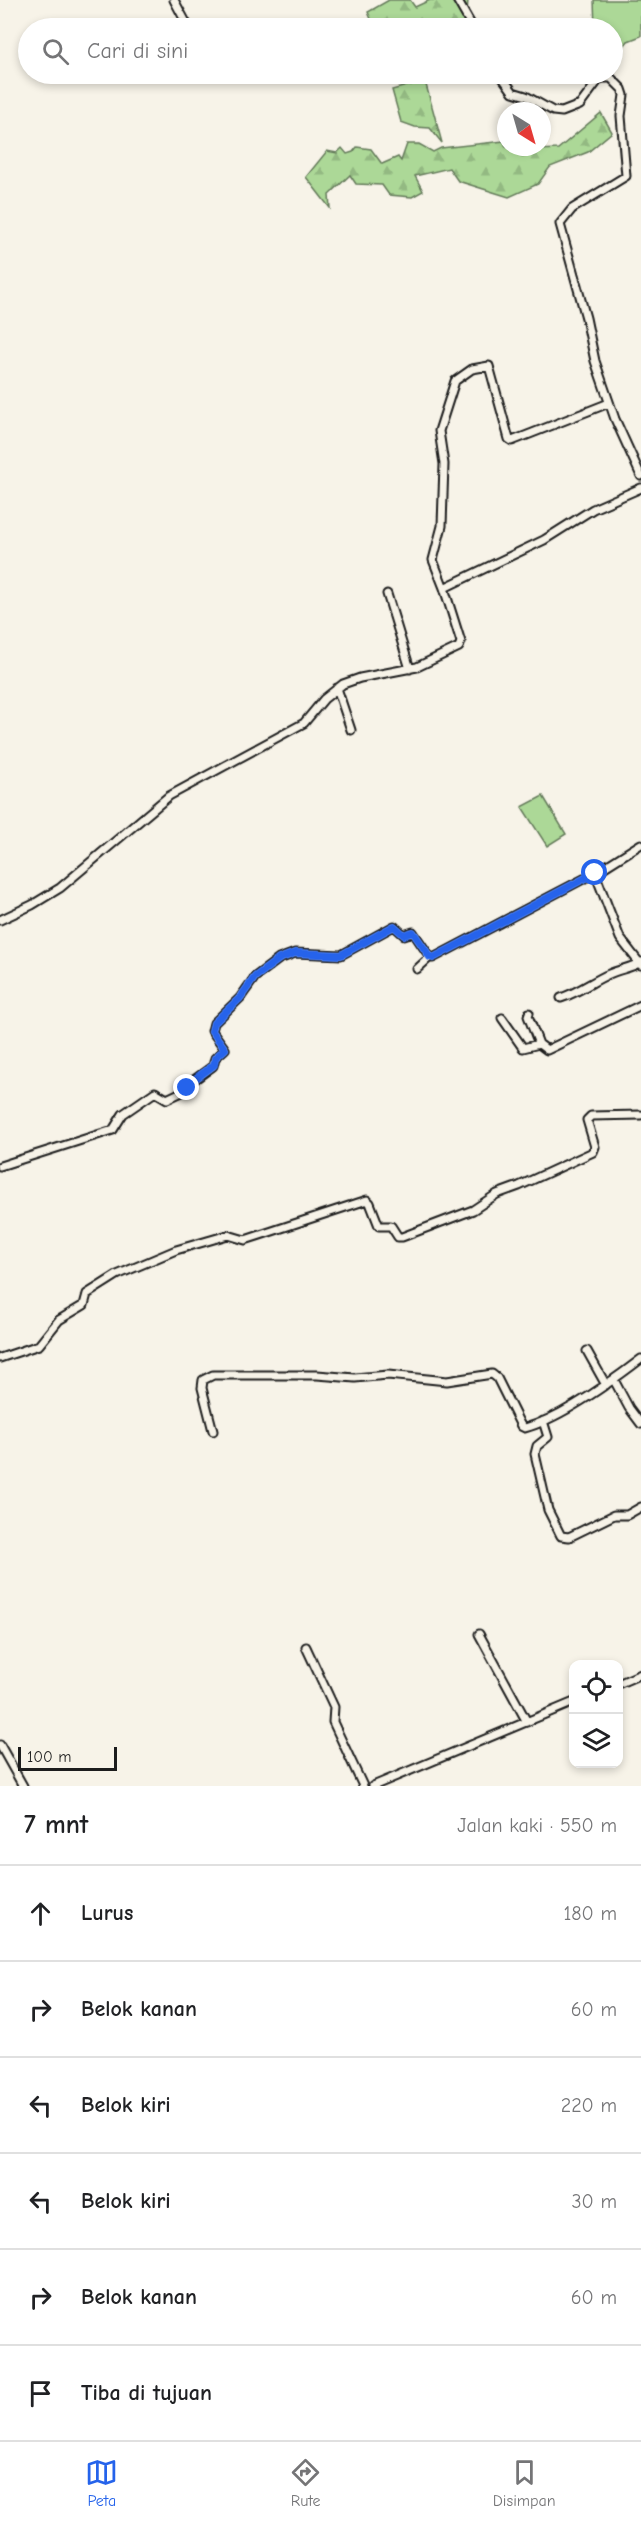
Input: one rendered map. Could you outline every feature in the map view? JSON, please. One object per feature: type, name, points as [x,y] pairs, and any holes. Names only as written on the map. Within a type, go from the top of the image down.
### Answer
[{"type":"street","points":[[174,0],[184,18]]},
{"type":"street","points":[[457,0],[467,18]]},
{"type":"street","points":[[507,84],[513,92],[526,96],[553,111],[562,112],[580,105],[596,84]]},
{"type":"street","points":[[618,84],[624,95],[621,116],[626,176],[572,210],[560,224],[586,318],[595,361],[609,403],[641,476]]},
{"type":"street","points":[[0,920],[32,905],[60,888],[169,796],[304,723],[337,688],[360,678],[410,669],[461,646],[433,560],[442,526],[444,460],[438,435],[455,381],[469,370],[489,366],[509,439],[512,441],[609,403]]},
{"type":"street","points":[[444,588],[544,540],[593,509],[641,488]]},
{"type":"street","points":[[387,594],[410,669]]},
{"type":"street","points":[[337,688],[351,730]]},
{"type":"street","points":[[417,969],[430,957],[435,957],[595,873],[641,844]]},
{"type":"street","points":[[561,998],[580,991],[610,974],[640,963],[620,938],[595,873]]},
{"type":"street","points":[[0,1166],[82,1142],[113,1130],[123,1114],[155,1092],[167,1099],[187,1089],[195,1079],[214,1065],[215,1058],[225,1049],[212,1031],[214,1023],[240,998],[255,977],[284,956],[295,953],[341,955],[395,926],[404,935],[413,932],[430,957]]},
{"type":"street","points":[[529,1013],[539,1044],[548,1050],[641,1005]]},
{"type":"street","points":[[502,1018],[523,1048],[539,1044]]},
{"type":"street","points":[[0,1358],[39,1345],[59,1320],[84,1305],[86,1295],[94,1289],[117,1275],[176,1250],[228,1235],[245,1240],[367,1200],[379,1226],[391,1226],[398,1237],[402,1237],[472,1210],[497,1194],[593,1152],[595,1147],[587,1120],[591,1116],[641,1115]]},
{"type":"street","points":[[587,1352],[606,1385]]},
{"type":"street","points":[[213,1431],[202,1388],[203,1380],[213,1375],[317,1375],[355,1378],[388,1375],[447,1381],[492,1374],[497,1378],[522,1428],[543,1421],[606,1385],[641,1359]]},
{"type":"street","points":[[614,1380],[628,1408],[641,1424]]},
{"type":"street","points":[[543,1421],[548,1437],[537,1446],[535,1454],[548,1510],[561,1536],[569,1537],[614,1515],[627,1515],[641,1507]]},
{"type":"street","points":[[479,1634],[527,1722]]},
{"type":"street","points":[[306,1647],[333,1707],[333,1722],[363,1786]]},
{"type":"street","points":[[623,1682],[641,1674]]},
{"type":"street","points":[[373,1786],[569,1704]]},
{"type":"street","points":[[0,1745],[22,1786]]},
{"type":"green space","points":[[389,0],[410,0],[415,7],[430,0],[468,0],[467,18],[371,18],[368,12]]},
{"type":"green space","points":[[594,0],[641,0],[641,36],[628,41],[623,47],[623,18],[595,18]]},
{"type":"green space","points":[[414,84],[426,84],[442,143],[430,128],[415,127],[401,122],[392,90]]},
{"type":"green space","points":[[601,113],[612,132],[588,152],[550,167],[538,184],[509,197],[458,181],[449,168],[415,176],[423,191],[412,197],[389,195],[382,185],[356,184],[350,175],[329,195],[330,208],[306,177],[327,151],[337,153],[342,148],[347,154],[353,152],[357,147],[371,149],[382,164],[398,157],[401,161],[407,144],[419,144],[433,152],[441,148],[497,142],[497,156],[523,157],[551,156],[551,149],[558,149]]},
{"type":"green space","points":[[543,796],[566,834],[547,846],[522,807]]},
{"type":"route","points":[[187,1088],[192,1081],[214,1065],[215,1058],[225,1049],[211,1029],[214,1023],[240,998],[255,977],[279,959],[295,953],[338,956],[394,926],[404,935],[413,932],[433,958],[595,873]]}]
